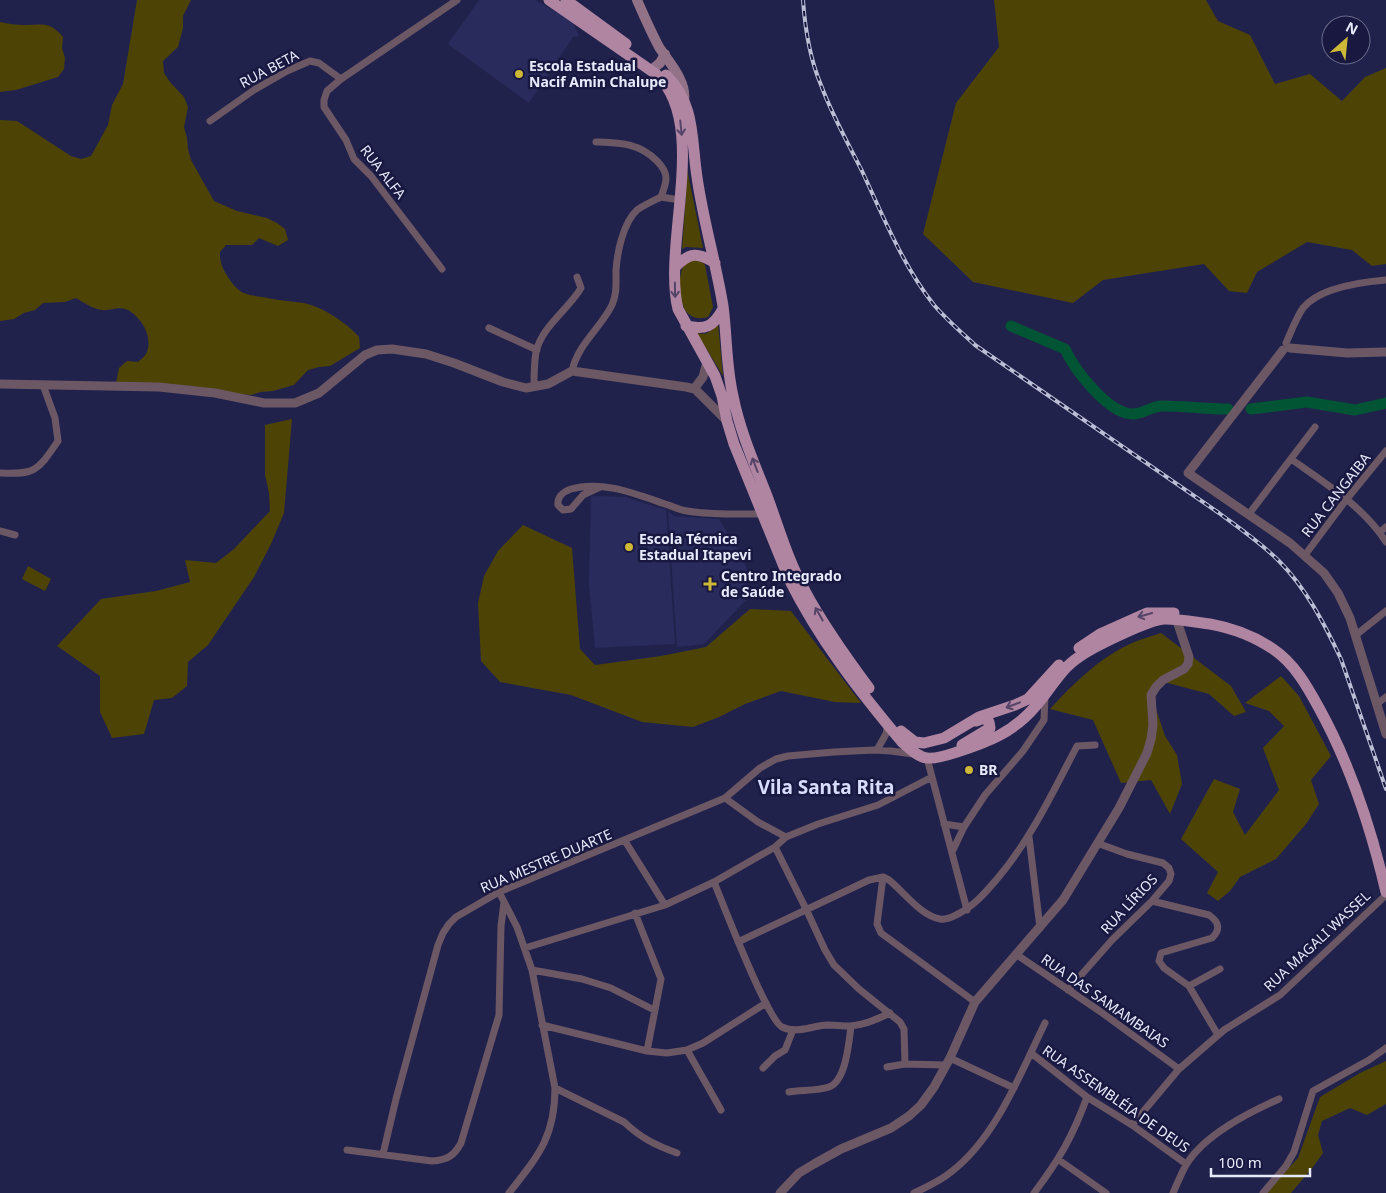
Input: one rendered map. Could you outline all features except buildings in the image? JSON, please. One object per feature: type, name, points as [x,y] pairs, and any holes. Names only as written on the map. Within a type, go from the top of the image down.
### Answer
[{"type":"main road","points":[[549,0],[666,82],[681,124],[682,192],[675,266],[675,298],[678,309],[712,370],[722,396],[734,444],[789,579],[813,624],[833,654],[909,748],[923,757],[953,753],[990,742],[1023,720],[1076,658],[1097,646],[1163,619],[1196,622],[1236,630],[1274,649],[1294,668],[1308,688],[1344,757],[1368,821],[1386,893]]},
{"type":"main road","points":[[569,1],[668,76],[684,100],[692,124],[697,178],[723,309],[730,379],[745,439],[784,545],[804,590],[839,648],[901,730],[914,742],[924,743],[944,738],[957,728],[979,716],[1028,699],[1067,657],[1100,634],[1147,613],[1182,613],[1238,626],[1258,633],[1280,647],[1301,667],[1316,688],[1350,755],[1386,858]]},
{"type":"main road","points":[[636,1],[656,40],[681,81],[685,95],[684,100]]},
{"type":"main road","points":[[656,67],[665,54]]},
{"type":"main road","points":[[675,266],[687,257],[698,255],[715,262]]},
{"type":"main road","points":[[686,326],[703,328],[713,324],[723,309]]},
{"type":"main road","points":[[953,753],[964,744],[986,732],[990,728],[990,724],[982,718],[963,728],[957,728]]},
{"type":"street","name":"RUA ALFA","points":[[442,269],[371,176],[354,159],[346,140],[324,107],[324,100],[327,91],[341,79],[457,0]]},
{"type":"street","name":"RUA BETA","points":[[210,121],[254,90],[287,71],[310,61],[319,63],[341,79]]},
{"type":"street","points":[[596,142],[624,144],[640,148],[650,155],[665,171],[665,184],[661,197]]},
{"type":"street","points":[[0,384],[159,387],[215,393],[264,403],[295,403],[319,393],[365,355],[377,350],[392,349],[426,354],[516,386],[526,388],[548,384],[572,370],[580,350],[610,308],[616,296],[617,257],[620,243],[636,211],[661,197],[680,200]]},
{"type":"street","points":[[534,387],[536,350],[550,325],[581,288],[577,277]]},
{"type":"street","points":[[1386,280],[1349,284],[1310,302],[1303,308],[1286,347],[1188,473],[1305,555],[1324,573],[1338,592],[1350,618],[1378,703],[1386,734]]},
{"type":"street","points":[[489,328],[536,350]]},
{"type":"street","points":[[1286,347],[1347,352],[1386,352]]},
{"type":"street","points":[[694,389],[703,377],[707,362]]},
{"type":"street","points":[[572,370],[694,389],[727,422]]},
{"type":"street","points":[[0,473],[20,474],[36,469],[58,441],[55,418],[43,385]]},
{"type":"street","points":[[1249,514],[1315,427]]},
{"type":"street","name":"RUA CANGAIBA","points":[[1305,555],[1386,451]]},
{"type":"street","points":[[1291,459],[1383,530],[1386,542]]},
{"type":"street","points":[[600,487],[583,496],[571,509],[562,510],[558,505],[559,498],[565,492],[578,488],[600,487],[632,492],[686,512],[764,514]]},
{"type":"street","points":[[0,531],[15,535]]},
{"type":"street","points":[[1356,635],[1386,612]]},
{"type":"street","points":[[782,1192],[800,1173],[814,1164],[841,1149],[891,1128],[909,1116],[921,1105],[934,1087],[948,1062],[975,1002],[1063,900],[1119,808],[1147,753],[1153,725],[1151,695],[1163,680],[1184,669],[1188,664],[1189,658],[1177,621]]},
{"type":"street","points":[[952,852],[964,827],[985,795],[1023,751],[1044,720],[1045,695]]},
{"type":"street","points":[[1378,703],[1386,697]]},
{"type":"street","points":[[877,750],[886,734],[888,724]]},
{"type":"street","points":[[738,942],[870,880],[883,877],[889,880],[927,914],[939,919],[950,918],[967,910],[988,890],[1029,837],[1077,746],[1096,745]]},
{"type":"street","name":"RUA MESTRE DUARTE","points":[[383,1154],[396,1099],[443,933],[456,917],[499,892],[725,798],[760,768],[776,759],[788,756],[877,750],[923,757]]},
{"type":"street","points":[[923,757],[932,777],[967,910]]},
{"type":"street","points":[[525,948],[665,905],[714,882],[775,847],[786,838],[818,824],[878,805],[932,777]]},
{"type":"street","points":[[725,798],[758,822],[786,838]]},
{"type":"street","points":[[944,824],[964,827]]},
{"type":"street","points":[[1029,837],[1040,928]]},
{"type":"street","points":[[625,841],[665,905]]},
{"type":"street","name":"RUA LÍRIOS","points":[[1068,990],[1118,934],[1152,901],[1169,881],[1171,874],[1169,868],[1163,863],[1127,854],[1098,843]]},
{"type":"street","points":[[775,847],[824,950],[834,966],[900,1022],[904,1029],[905,1064]]},
{"type":"street","points":[[883,877],[877,924],[881,933],[975,1002]]},
{"type":"street","points":[[714,882],[738,942],[766,1003],[779,1025],[793,1030],[827,1026],[851,1026],[868,1022],[890,1013]]},
{"type":"street","points":[[499,892],[525,948],[532,970],[555,1088],[555,1108],[545,1144],[509,1193]]},
{"type":"street","name":"RUA MAGALI WASSEL","points":[[1132,1125],[1179,1069],[1218,1035],[1280,995],[1386,893]]},
{"type":"street","points":[[1152,901],[1209,916],[1216,920],[1219,927],[1217,933],[1212,938],[1161,953],[1158,961],[1189,986],[1218,1035]]},
{"type":"street","points":[[347,1150],[432,1162],[445,1160],[455,1153],[462,1144],[499,1015],[501,926],[504,902]]},
{"type":"street","points":[[635,913],[661,979],[647,1051]]},
{"type":"street","name":"RUA DAS SAMAMBAIAS","points":[[1017,955],[1179,1069]]},
{"type":"street","points":[[1189,986],[1220,969]]},
{"type":"street","points":[[532,970],[582,979],[612,988],[654,1010]]},
{"type":"street","points":[[542,1025],[647,1051],[667,1052],[687,1050],[703,1043],[766,1003]]},
{"type":"street","points":[[914,1193],[952,1172],[966,1158],[996,1120],[1014,1088],[1045,1023]]},
{"type":"street","points":[[789,1092],[829,1087],[837,1082],[845,1060],[851,1026]]},
{"type":"street","points":[[763,1068],[775,1056],[785,1050],[793,1030]]},
{"type":"street","points":[[1263,1193],[1286,1166],[1294,1152],[1312,1091],[1369,1060],[1386,1048]]},
{"type":"street","points":[[687,1050],[721,1110]]},
{"type":"street","name":"RUA ASSEMBLÉIA DE DEUS","points":[[1031,1053],[1087,1097],[1132,1125],[1186,1164]]},
{"type":"street","points":[[887,1067],[905,1064],[948,1062],[1014,1088]]},
{"type":"street","points":[[555,1088],[624,1122],[654,1145],[677,1153]]},
{"type":"street","points":[[1034,1193],[1059,1160],[1080,1118],[1087,1097]]},
{"type":"street","points":[[1173,1193],[1186,1164],[1202,1146],[1251,1113],[1279,1099]]},
{"type":"street","points":[[1059,1160],[1106,1193]]},
{"type":"shaded area","points":[[137,0],[191,0],[183,16],[183,28],[178,47],[163,61],[164,73],[184,97],[188,107],[184,127],[191,160],[214,201],[237,211],[267,218],[285,229],[288,240],[278,246],[259,238],[252,245],[226,245],[220,252],[220,256],[228,277],[235,287],[246,294],[304,303],[319,308],[341,321],[359,337],[360,348],[330,366],[308,370],[294,385],[251,395],[116,383],[119,368],[127,361],[138,362],[146,354],[149,342],[148,335],[138,318],[128,310],[120,308],[101,310],[76,298],[65,302],[43,303],[35,310],[24,313],[14,319],[0,321],[0,120],[17,121],[71,156],[81,159],[91,156],[108,125],[112,105],[123,84]]},
{"type":"shaded area","name":"Escola Estadual Nacif Amin Chalupe","points":[[479,0],[535,0],[573,22],[579,36],[573,37],[529,103],[448,44]]},
{"type":"shaded area","points":[[994,0],[1206,0],[1218,21],[1250,35],[1275,84],[1310,74],[1342,101],[1365,77],[1386,68],[1386,264],[1372,266],[1352,250],[1307,242],[1257,272],[1247,293],[1229,291],[1204,264],[1103,280],[1073,303],[973,282],[923,234],[956,103],[999,47]]},
{"type":"shaded area","points":[[0,22],[18,25],[45,25],[54,28],[63,37],[62,48],[65,58],[64,69],[58,77],[16,90],[0,92]]},
{"type":"shaded area","points":[[686,164],[703,248],[686,247],[682,249]]},
{"type":"shaded area","points":[[699,259],[705,265],[713,307],[708,317],[700,318],[693,317],[688,313],[681,301],[680,294],[682,269],[689,261]]},
{"type":"shaded area","points":[[718,324],[723,376],[696,332],[706,334]]},
{"type":"shaded area","points":[[292,419],[284,513],[254,577],[208,645],[188,662],[187,686],[172,698],[154,700],[144,734],[112,738],[100,712],[100,676],[57,646],[101,599],[156,591],[190,582],[185,560],[216,563],[234,549],[270,511],[265,475],[265,425]]},
{"type":"shaded area","name":"Escola Técnica Estadual Itapevi","points":[[591,496],[625,497],[666,510],[675,644],[595,648],[589,583]]},
{"type":"shaded area","name":"Centro Integrado de Saúde","points":[[668,511],[674,516],[719,519],[741,555],[747,569],[746,600],[704,644],[677,647]]},
{"type":"shaded area","points":[[523,525],[572,548],[580,649],[595,665],[661,656],[706,647],[750,609],[791,611],[861,703],[835,702],[781,691],[745,704],[693,727],[642,722],[571,695],[500,682],[481,661],[478,603],[484,576],[498,551]]},
{"type":"shaded area","points":[[28,566],[51,579],[45,591],[22,579]]},
{"type":"shaded area","points":[[1161,633],[1231,686],[1246,712],[1234,716],[1209,694],[1164,682],[1153,700],[1165,736],[1177,755],[1182,784],[1170,814],[1151,780],[1121,783],[1093,720],[1050,709],[1078,681],[1109,656],[1132,643]]},
{"type":"shaded area","points":[[1281,676],[1299,696],[1331,756],[1311,780],[1319,804],[1306,824],[1276,859],[1240,877],[1230,891],[1218,901],[1207,893],[1218,872],[1181,839],[1214,779],[1240,789],[1233,812],[1245,835],[1279,790],[1263,748],[1284,726],[1269,711],[1245,703]]},
{"type":"shaded area","points":[[1386,1061],[1386,1104],[1367,1115],[1350,1108],[1322,1121],[1318,1135],[1323,1153],[1313,1167],[1291,1193],[1265,1193],[1298,1158],[1320,1097],[1360,1073]]},
{"type":"waterway","points":[[1011,326],[1065,349],[1069,358],[1093,389],[1113,407],[1123,412],[1137,414],[1162,406],[1228,409]]},
{"type":"waterway","points":[[1251,409],[1307,402],[1355,410],[1386,403]]},
{"type":"railway","points":[[803,0],[811,54],[825,96],[903,257],[934,305],[975,345],[1219,513],[1279,561],[1306,595],[1341,659],[1386,789]]},
{"type":"place","name":"Escola Estadual Nacif Amin Chalupe","points":[[519,74]]},
{"type":"place","name":"Escola Técnica Estadual Itapevi","points":[[629,547]]},
{"type":"place","name":"Centro Integrado de Saúde","points":[[710,584]]},
{"type":"place","name":"BR","points":[[969,770]]},
{"type":"district","name":"Vila Santa Rita","points":[[826,787]]}]
